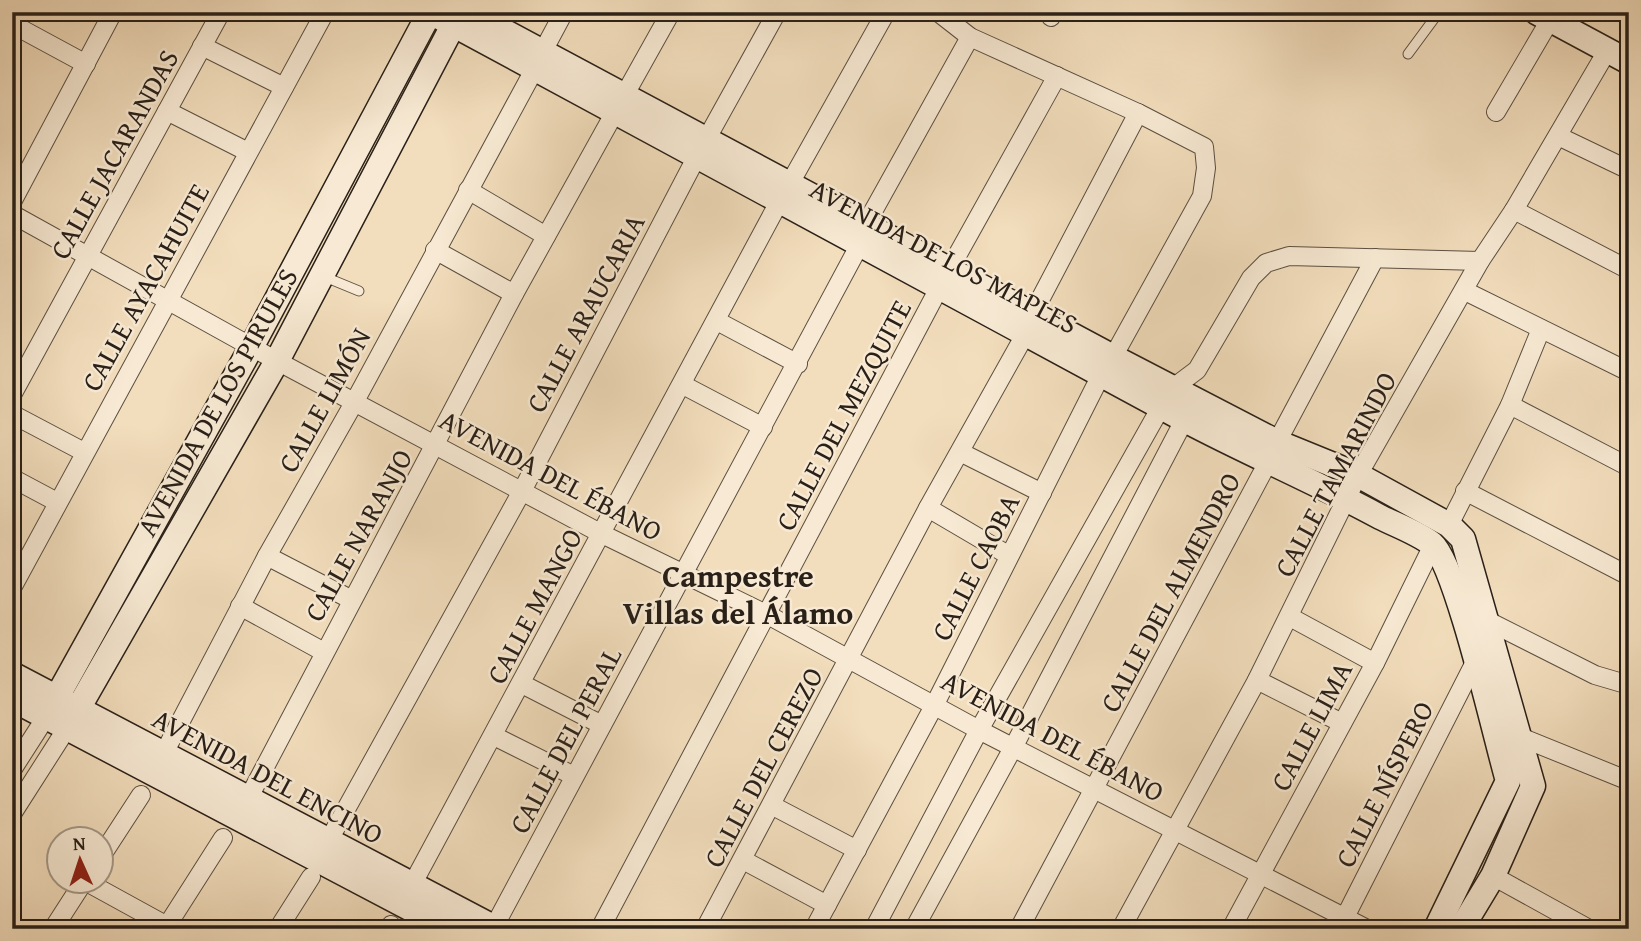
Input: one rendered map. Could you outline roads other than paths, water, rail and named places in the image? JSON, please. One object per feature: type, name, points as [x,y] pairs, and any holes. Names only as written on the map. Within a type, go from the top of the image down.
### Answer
[{"type":"street","points":[[12,202],[113,12]]},
{"type":"street","name":"CALLE JACARANDAS","points":[[12,395],[221,12]]},
{"type":"street","name":"CALLE AYACAHUITE","points":[[12,588],[325,12]]},
{"type":"street","name":"AVENIDA DE LOS MAPLES","points":[[430,12],[460,16],[538,61],[1272,453],[1346,498],[1433,545]]},
{"type":"street","name":"AVENIDA DE LOS PIRULES","points":[[12,814],[252,346],[430,12]]},
{"type":"street","name":"CALLE LIMÓN","points":[[163,755],[240,606],[355,401],[564,12]]},
{"type":"street","name":"CALLE NARANJO","points":[[248,799],[324,652],[437,445],[514,294],[671,12]]},
{"type":"street","name":"CALLE ARAUCARIA","points":[[278,929],[522,491],[702,149],[778,12]]},
{"type":"street","name":"CALLE MANGO","points":[[412,885],[784,193],[886,12]]},
{"type":"street","points":[[938,12],[970,37],[1138,113]]},
{"type":"street","name":"AVENIDA DE LOS PIRULES","points":[[12,770],[62,714],[277,360],[460,16]]},
{"type":"street","points":[[1496,112],[1543,16],[1629,62]]},
{"type":"street","points":[[12,24],[86,64]]},
{"type":"street","name":"CALLE DEL PERAL","points":[[496,928],[574,776],[685,575],[798,364],[863,234],[970,37]]},
{"type":"street","points":[[202,46],[284,87]]},
{"type":"street","name":"CALLE TAMARINDO","points":[[1121,929],[1290,617],[1358,475],[1480,261],[1514,210],[1607,51]]},
{"type":"street","name":"CALLE DEL MEZQUITE","points":[[600,929],[945,279],[1057,76]]},
{"type":"street","points":[[167,111],[248,152]]},
{"type":"street","name":"CALLE CAOBA","points":[[814,929],[935,704],[1008,555],[1107,366],[1202,196],[1206,168],[1204,147],[1138,113]]},
{"type":"street","name":"CALLE DEL CEREZO","points":[[705,929],[773,806],[928,508],[1030,323],[1138,113]]},
{"type":"street","points":[[1558,136],[1629,170]]},
{"type":"street","points":[[468,190],[546,236]]},
{"type":"street","points":[[1514,210],[1629,270]]},
{"type":"street","name":"AVENIDA DEL ÉBANO","points":[[12,214],[169,302],[602,534],[768,614],[979,730],[1261,873],[1342,923],[1367,929]]},
{"type":"street","points":[[435,250],[514,294]]},
{"type":"street","points":[[874,929],[979,730],[1178,404],[1251,278],[1266,262],[1289,256],[1480,261]]},
{"type":"street","name":"CALLE DEL ALMENDRO","points":[[1019,929],[1096,789],[1375,258]]},
{"type":"street","points":[[1465,291],[1629,372]]},
{"type":"street","points":[[717,321],[798,364]]},
{"type":"street","points":[[1436,929],[1508,781],[1475,662],[1475,622],[1463,539],[1449,525],[1510,405],[1541,329]]},
{"type":"street","points":[[683,385],[763,428]]},
{"type":"street","points":[[914,929],[1014,746],[1178,404]]},
{"type":"street","points":[[1510,405],[1629,467]]},
{"type":"street","points":[[12,414],[84,452]]},
{"type":"street","points":[[960,452],[1042,493]]},
{"type":"street","name":"AVENIDA DE LOS MAPLES","points":[[1272,453],[1358,475],[1449,525]]},
{"type":"street","points":[[12,478],[57,502]]},
{"type":"street","points":[[1465,491],[1629,576]]},
{"type":"street","points":[[928,508],[1008,555]]},
{"type":"street","points":[[1433,545],[1475,622],[1518,736],[1533,786],[1493,876],[1461,929]]},
{"type":"street","name":"CALLE LIMA","points":[[1231,929],[1375,663],[1433,545]]},
{"type":"street","points":[[267,556],[352,600]]},
{"type":"street","points":[[240,606],[324,652]]},
{"type":"street","points":[[1290,617],[1375,663]]},
{"type":"street","points":[[1475,622],[1595,675],[1629,685]]},
{"type":"street","name":"CALLE NÍSPERO","points":[[1342,923],[1475,662]]},
{"type":"street","name":"AVENIDA DEL ENCINO","points":[[12,674],[62,714],[449,929]]},
{"type":"street","points":[[1257,680],[1342,723]]},
{"type":"street","points":[[522,684],[602,725]]},
{"type":"street","name":"AVENIDA DEL ENCINO","points":[[12,699],[62,714],[163,755],[248,799],[319,859],[412,885],[496,928]]},
{"type":"street","points":[[494,736],[574,776]]},
{"type":"street","points":[[1518,736],[1629,781]]},
{"type":"street","points":[[116,833],[141,795]]},
{"type":"street","points":[[773,806],[857,850]]},
{"type":"street","points":[[109,895],[166,927],[223,838]]},
{"type":"street","points":[[743,860],[827,905]]},
{"type":"street","points":[[1493,876],[1589,929]]},
{"type":"street","points":[[53,929],[75,895]]},
{"type":"lane","points":[[1408,54],[1439,12]]},
{"type":"lane","points":[[322,276],[359,291]]},
{"type":"district","name":"Campestre Villas del Álamo","points":[[738,594]]}]
